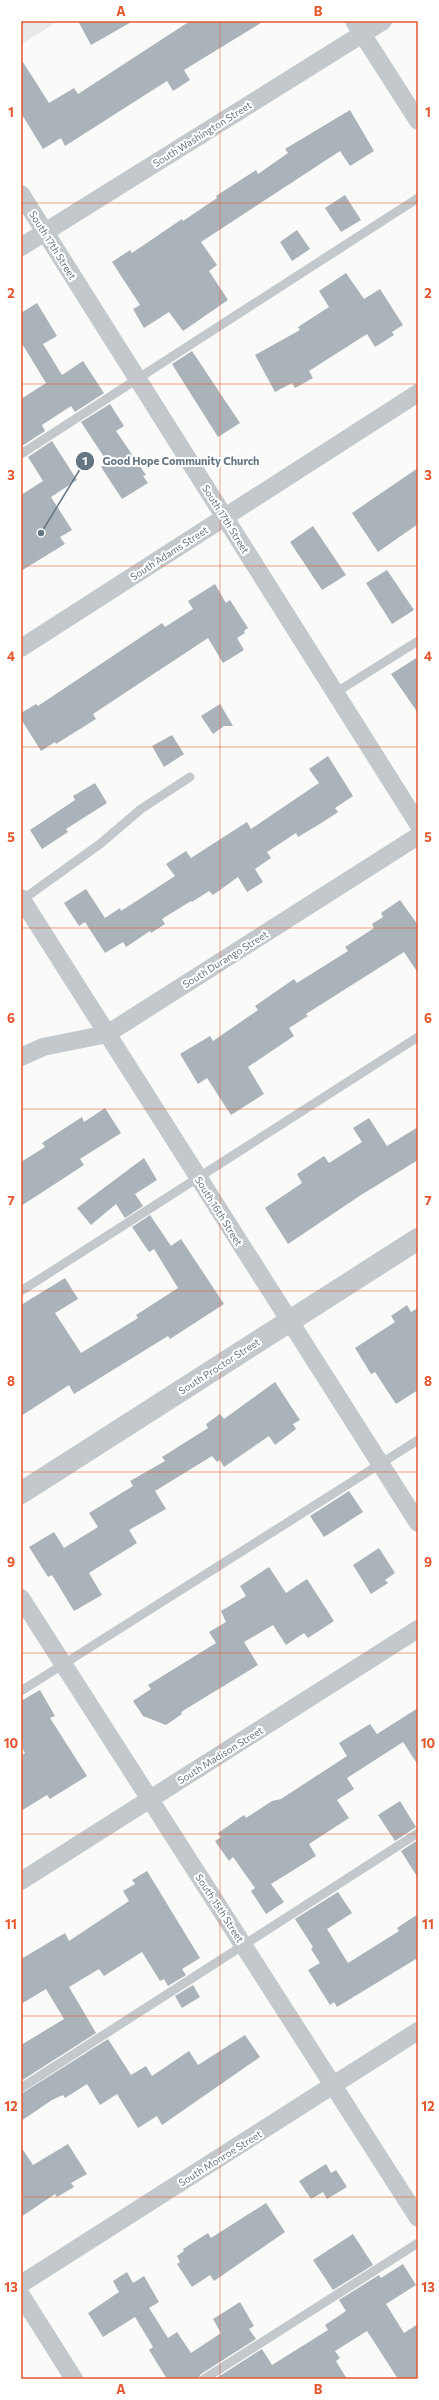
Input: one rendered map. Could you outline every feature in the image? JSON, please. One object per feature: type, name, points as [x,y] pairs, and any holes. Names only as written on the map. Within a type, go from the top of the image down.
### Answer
[{"type":"street","name":"South Washington Street","points":[[21,247],[358,28],[383,21]]},
{"type":"street","points":[[358,28],[418,121]]},
{"type":"street","name":"South 17th Street","points":[[21,194],[418,824]]},
{"type":"street","name":"South Adams Street","points":[[21,648],[418,393]]},
{"type":"street","name":"South Durango Street","points":[[21,1057],[43,1047],[107,1034],[418,836]]},
{"type":"street","name":"South 16th Street","points":[[22,899],[289,1322],[418,1523]]},
{"type":"street","name":"South Proctor Street","points":[[21,1493],[418,1240]]},
{"type":"street","name":"South 15th Street","points":[[21,1598],[418,2218]]},
{"type":"street","name":"South Madison Street","points":[[21,1881],[418,1629]]},
{"type":"street","name":"South Monroe Street","points":[[21,2284],[418,2031]]},
{"type":"street","points":[[21,2295],[74,2379]]},
{"type":"lane","points":[[21,454],[418,198]]},
{"type":"lane","points":[[336,693],[418,640]]},
{"type":"lane","points":[[22,899],[106,840],[141,809],[190,777]]},
{"type":"lane","points":[[21,1291],[418,1037]]},
{"type":"lane","points":[[21,1691],[418,1440]]},
{"type":"lane","points":[[21,2088],[418,1833]]},
{"type":"lane","points":[[204,2379],[418,2243]]},
{"type":"shaded area","points":[[21,21],[58,21],[21,45]]},
{"type":"building","points":[[78,21],[133,21],[91,45]]},
{"type":"building","points":[[190,21],[264,21],[184,70],[190,80],[173,91],[167,81],[65,146],[61,138],[43,149],[21,113],[21,59],[49,103],[74,88],[78,94]]},
{"type":"building","points":[[350,110],[374,151],[350,166],[340,151],[201,242],[217,265],[209,271],[228,300],[183,331],[169,312],[144,328],[133,309],[140,305],[112,262],[130,250],[132,253],[182,219],[183,221],[217,198],[216,196],[256,170],[258,174],[288,153],[285,149]]},
{"type":"building","points":[[345,195],[361,220],[341,232],[325,208]]},
{"type":"building","points":[[297,230],[310,249],[292,261],[280,242]]},
{"type":"building","points":[[346,273],[364,299],[380,289],[403,325],[392,332],[394,335],[375,347],[367,334],[309,371],[313,378],[295,388],[292,383],[275,392],[255,355],[300,330],[298,327],[329,307],[319,291]]},
{"type":"building","points":[[37,303],[57,336],[43,344],[62,375],[83,361],[104,393],[75,412],[71,406],[42,425],[45,431],[22,446],[21,399],[46,383],[21,342],[21,313]]},
{"type":"building","points":[[192,351],[240,423],[218,437],[172,364]]},
{"type":"building","points":[[110,404],[124,426],[116,431],[146,475],[143,476],[148,483],[122,499],[101,467],[108,463],[81,422]]},
{"type":"building","points":[[52,441],[77,480],[51,497],[72,530],[60,537],[65,544],[21,571],[21,495],[43,481],[28,457]]},
{"type":"building","points":[[418,468],[418,524],[378,552],[352,513]]},
{"type":"building","points":[[313,526],[346,575],[322,590],[290,542]]},
{"type":"building","points":[[387,570],[414,610],[392,624],[366,583]]},
{"type":"building","points":[[215,584],[226,603],[230,600],[248,628],[244,631],[245,633],[237,638],[244,650],[223,663],[208,638],[93,714],[96,719],[56,744],[55,742],[41,751],[21,719],[21,713],[36,704],[38,706],[162,623],[165,627],[193,609],[188,601]]},
{"type":"building","points":[[418,657],[418,713],[391,674]]},
{"type":"building","points":[[220,704],[233,726],[224,726],[213,734],[201,716]]},
{"type":"building","points":[[172,735],[184,754],[164,767],[152,746]]},
{"type":"building","points":[[328,756],[353,796],[335,808],[338,812],[323,822],[298,837],[296,833],[267,852],[271,858],[255,869],[263,882],[247,892],[238,877],[213,895],[209,891],[162,919],[165,924],[151,933],[150,931],[126,947],[123,942],[105,953],[85,922],[79,926],[64,903],[86,889],[105,918],[120,908],[121,911],[175,876],[166,864],[186,851],[191,858],[247,822],[251,829],[319,783],[309,769]]},
{"type":"building","points":[[95,783],[107,803],[66,829],[68,832],[42,849],[30,830],[75,800],[73,796]]},
{"type":"building","points":[[400,900],[418,925],[418,973],[404,952],[306,1014],[308,1016],[289,1028],[294,1036],[248,1067],[264,1094],[231,1115],[207,1078],[198,1084],[180,1054],[210,1036],[213,1041],[258,1010],[255,1006],[294,979],[297,983],[348,951],[345,947],[374,928],[372,924],[383,917],[381,913]]},
{"type":"building","points":[[105,1108],[121,1133],[80,1159],[84,1165],[21,1206],[21,1162],[45,1147],[42,1143],[82,1117],[84,1122]]},
{"type":"building","points":[[369,1118],[387,1146],[418,1127],[418,1160],[361,1195],[288,1244],[265,1208],[302,1183],[297,1174],[324,1156],[329,1163],[362,1142],[353,1128]]},
{"type":"building","points":[[144,1158],[157,1180],[135,1194],[143,1206],[125,1218],[116,1204],[91,1225],[77,1208]]},
{"type":"building","points":[[150,1215],[171,1246],[181,1239],[224,1304],[170,1339],[168,1336],[74,1394],[69,1385],[21,1416],[21,1305],[65,1278],[78,1299],[55,1313],[81,1353],[138,1318],[136,1315],[178,1288],[154,1249],[149,1252],[132,1227]]},
{"type":"building","points":[[407,1305],[411,1312],[418,1308],[418,1390],[396,1404],[375,1372],[371,1374],[355,1348],[395,1322],[391,1316]]},
{"type":"building","points":[[275,1382],[300,1420],[293,1424],[296,1429],[275,1445],[269,1436],[224,1467],[220,1460],[217,1462],[212,1456],[155,1491],[166,1509],[129,1530],[137,1543],[89,1573],[102,1595],[74,1611],[52,1575],[48,1577],[29,1547],[54,1532],[64,1548],[98,1527],[89,1513],[133,1486],[130,1481],[165,1461],[162,1457],[208,1428],[206,1424],[220,1414],[224,1419]]},
{"type":"building","points":[[349,1491],[363,1512],[324,1537],[310,1516]]},
{"type":"building","points":[[379,1548],[395,1573],[385,1580],[388,1583],[371,1594],[353,1565]]},
{"type":"building","points":[[269,1567],[286,1593],[307,1579],[334,1621],[308,1638],[304,1633],[286,1645],[273,1625],[244,1642],[258,1665],[181,1712],[182,1714],[166,1725],[143,1716],[133,1701],[151,1689],[148,1685],[216,1643],[209,1632],[226,1622],[221,1611],[246,1596],[240,1586]]},
{"type":"building","points":[[40,1690],[55,1716],[50,1718],[87,1776],[50,1799],[47,1795],[21,1811],[21,1756],[25,1753],[21,1746],[21,1701]]},
{"type":"building","points":[[418,1708],[418,1765],[403,1742],[347,1778],[354,1789],[337,1800],[349,1818],[309,1844],[316,1856],[271,1884],[284,1902],[266,1914],[251,1891],[255,1888],[233,1857],[229,1861],[215,1841],[221,1837],[218,1833],[244,1815],[246,1818],[272,1801],[281,1799],[347,1756],[339,1743],[370,1724],[377,1734]]},
{"type":"building","points":[[400,1801],[416,1827],[395,1841],[378,1815]]},
{"type":"building","points":[[418,1840],[418,1878],[401,1851]]},
{"type":"building","points":[[147,1871],[200,1958],[182,1969],[186,1975],[168,1986],[164,1979],[160,1981],[142,1952],[104,1976],[99,1969],[69,1987],[96,2033],[21,2081],[21,2045],[64,2019],[46,1989],[21,2004],[21,1959],[65,1933],[69,1941],[129,1901],[123,1891],[135,1884],[132,1880]]},
{"type":"building","points":[[338,1892],[352,1913],[327,1929],[348,1963],[399,1931],[397,1928],[418,1914],[418,1961],[416,1959],[337,2007],[334,2002],[330,2005],[308,1970],[320,1963],[311,1949],[313,1947],[295,1919]]},
{"type":"building","points":[[193,1985],[200,1997],[182,2008],[175,1996]]},
{"type":"building","points":[[245,2035],[260,2057],[162,2125],[157,2116],[138,2128],[117,2094],[100,2105],[87,2084],[65,2098],[63,2095],[52,2100],[21,2121],[21,2094],[108,2039],[131,2075],[146,2066],[152,2076],[189,2051],[198,2065]]},
{"type":"building","points":[[68,2144],[87,2174],[71,2183],[74,2187],[57,2197],[55,2194],[21,2217],[21,2147],[33,2165]]},
{"type":"building","points":[[326,2164],[331,2173],[336,2170],[347,2187],[327,2199],[323,2192],[311,2199],[299,2181]]},
{"type":"building","points":[[266,2203],[285,2232],[214,2281],[210,2275],[192,2287],[177,2264],[180,2262],[177,2256],[184,2251],[183,2249],[208,2233],[211,2238]]},
{"type":"building","points":[[353,2234],[373,2265],[333,2290],[313,2260]]},
{"type":"building","points":[[403,2264],[416,2285],[386,2304],[404,2333],[418,2324],[418,2379],[398,2379],[367,2331],[335,2351],[340,2358],[336,2361],[347,2379],[215,2379],[262,2349],[272,2365],[328,2330],[325,2325],[346,2311],[339,2300],[379,2275],[381,2278]]},
{"type":"building","points":[[127,2272],[133,2283],[144,2276],[159,2302],[149,2308],[168,2338],[177,2332],[191,2353],[221,2333],[213,2319],[240,2302],[254,2326],[249,2329],[256,2339],[201,2374],[198,2379],[167,2379],[149,2350],[153,2347],[135,2317],[103,2337],[88,2313],[119,2292],[113,2281]]},
{"type":"place","name":"Good Hope Community Church","points":[[41,533]]}]
